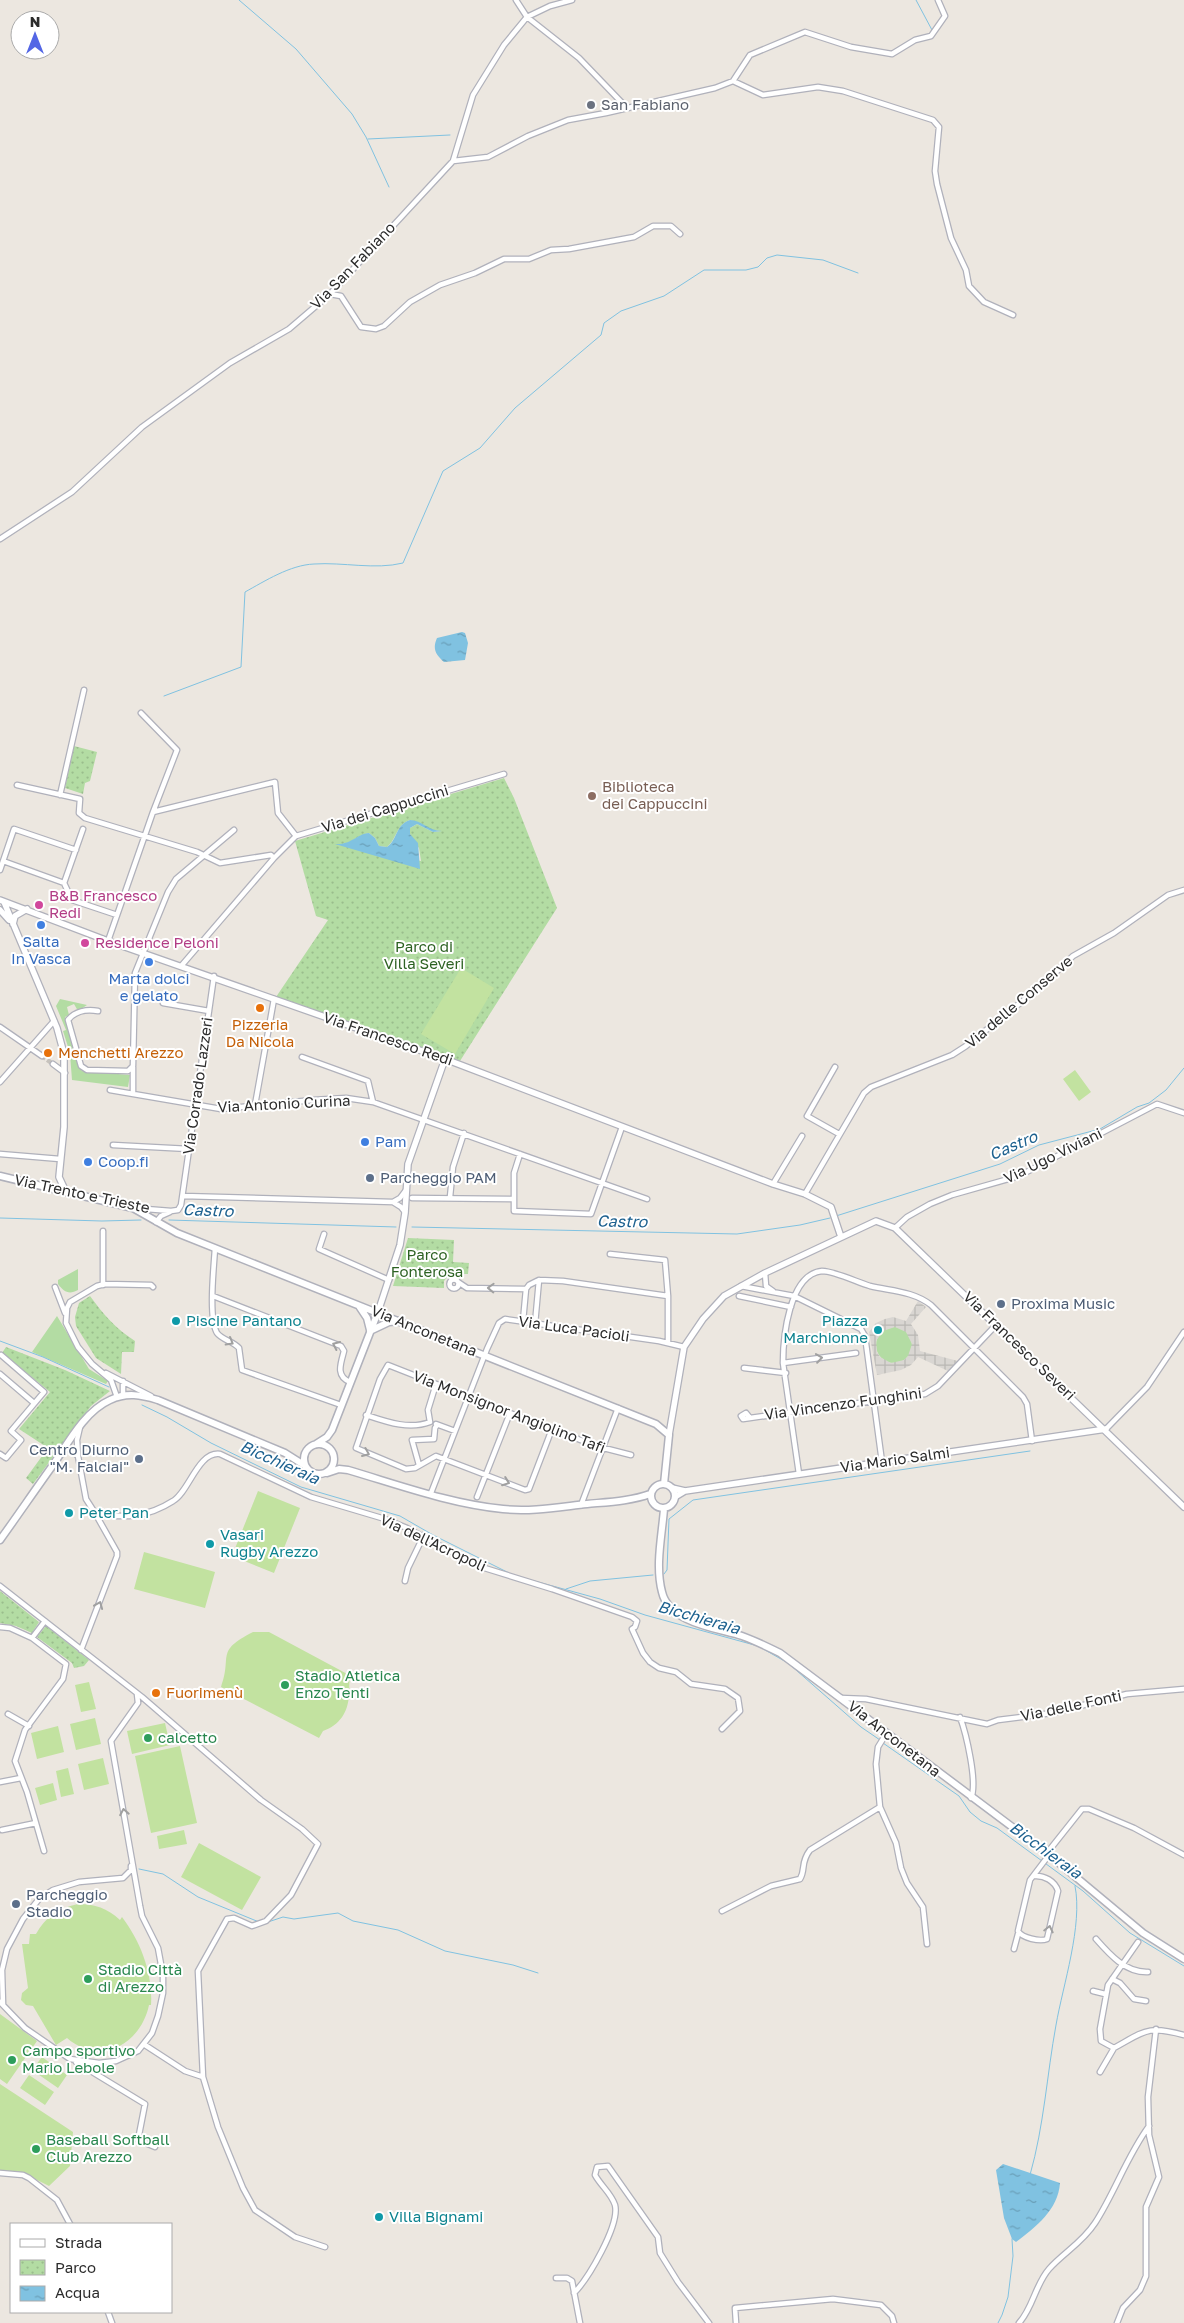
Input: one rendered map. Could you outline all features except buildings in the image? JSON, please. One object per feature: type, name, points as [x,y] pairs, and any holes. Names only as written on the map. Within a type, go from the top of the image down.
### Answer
[{"type":"main road","name":"Via Trento e Trieste","points":[[0,1176],[133,1208]]},
{"type":"main road","name":"Via Anconetana","points":[[133,1208],[177,1233],[618,1408],[656,1424],[669,1435]]},
{"type":"main road","points":[[358,1305],[364,1311],[370,1331]]},
{"type":"main road","points":[[304,1465],[304,1454],[309,1447],[327,1437],[332,1430],[378,1312]]},
{"type":"main road","points":[[370,1331],[389,1322],[401,1321]]},
{"type":"main road","points":[[0,1540],[80,1427],[97,1408],[108,1400],[135,1394],[158,1400],[285,1453],[314,1474],[327,1473],[339,1469],[348,1470],[480,1506],[504,1509],[531,1510],[651,1497]]},
{"type":"main road","points":[[327,1473],[333,1465],[332,1430]]},
{"type":"main road","points":[[664,1484],[669,1435]]},
{"type":"main road","points":[[316,1444],[325,1445],[348,1470]]},
{"type":"main road","points":[[285,1453],[304,1454]]},
{"type":"main road","points":[[664,1484],[672,1488],[675,1496],[671,1506],[664,1509],[656,1507],[651,1497],[657,1485],[664,1484]]},
{"type":"main road","name":"Via Anconetana","points":[[664,1509],[659,1575],[662,1594],[666,1603],[690,1620],[743,1637],[780,1653],[840,1698],[885,1736],[1048,1855],[1143,1933],[1184,1959]]},
{"type":"street","points":[[516,0],[527,17],[579,58],[627,108]]},
{"type":"street","points":[[572,0],[550,6],[527,17],[504,45],[473,96],[453,161],[488,157],[528,136],[568,120],[715,88],[733,81],[750,55],[806,32],[851,47],[892,54],[915,40],[931,36],[945,16],[938,0]]},
{"type":"street","points":[[733,81],[763,95],[818,87],[843,90],[932,119],[939,127],[935,171],[940,200],[951,238],[966,270],[970,286],[984,302],[1013,315]]},
{"type":"street","name":"Via San Fabiano","points":[[0,539],[72,492],[142,427],[230,363],[289,329],[330,294],[453,161]]},
{"type":"street","points":[[330,294],[341,296],[361,327],[376,330],[384,326],[410,302],[440,284],[475,273],[504,259],[529,258],[551,250],[569,250],[634,237],[653,226],[671,226],[680,234]]},
{"type":"street","points":[[60,795],[84,690]]},
{"type":"street","points":[[108,941],[144,835],[177,750],[142,713]]},
{"type":"street","name":"Via dei Cappuccini","points":[[182,965],[274,858],[296,836],[504,774]]},
{"type":"street","points":[[153,812],[275,782],[278,813],[296,836]]},
{"type":"street","points":[[16,785],[80,800],[79,814],[85,818],[197,852],[220,863],[271,855],[274,858]]},
{"type":"street","points":[[0,870],[14,829],[76,850]]},
{"type":"street","points":[[64,883],[82,829]]},
{"type":"street","points":[[133,1094],[134,982],[135,973],[143,952],[168,892],[176,879],[234,830]]},
{"type":"street","points":[[3,861],[64,883],[72,900],[117,915]]},
{"type":"street","name":"Via delle Conserve","points":[[804,1194],[864,1093],[871,1087],[952,1055],[1039,988],[1073,956],[1114,933],[1168,895],[1184,890]]},
{"type":"street","points":[[2,901],[54,1021],[64,1054],[65,1073],[59,1177],[66,1192]]},
{"type":"street","name":"Via Francesco Redi","points":[[2,901],[108,941],[214,976],[445,1059],[773,1184],[804,1194],[831,1207],[841,1237]]},
{"type":"street","points":[[13,926],[15,916],[27,909]]},
{"type":"street","points":[[0,910],[13,926]]},
{"type":"street","name":"Via Corrado Lazzeri","points":[[183,1196],[214,976]]},
{"type":"street","points":[[255,1105],[274,999]]},
{"type":"street","points":[[163,1003],[209,1011]]},
{"type":"street","points":[[98,1011],[88,1009],[70,1016],[68,1020],[81,1066],[87,1070],[128,1071],[133,1066]]},
{"type":"street","points":[[0,1082],[54,1021]]},
{"type":"street","points":[[0,1027],[42,1056]]},
{"type":"street","name":"Via Antonio Curina","points":[[302,1057],[368,1081],[373,1102]]},
{"type":"street","points":[[378,1312],[400,1245],[409,1198],[406,1190],[408,1164],[445,1059]]},
{"type":"street","points":[[53,1064],[65,1073]]},
{"type":"street","points":[[835,1067],[807,1116],[839,1134]]},
{"type":"street","name":"Via Antonio Curina","points":[[110,1090],[220,1109],[346,1098],[373,1102],[647,1199]]},
{"type":"street","name":"Via Ugo Viviani","points":[[895,1228],[907,1217],[930,1204],[952,1194],[1019,1176],[1157,1104],[1184,1113]]},
{"type":"street","points":[[520,1154],[514,1173],[514,1211],[591,1214],[622,1127]]},
{"type":"street","points":[[450,1197],[453,1167],[464,1133]]},
{"type":"street","points":[[773,1184],[802,1136]]},
{"type":"street","points":[[113,1145],[189,1149]]},
{"type":"street","points":[[0,1154],[60,1159]]},
{"type":"street","points":[[52,1188],[59,1177]]},
{"type":"street","points":[[393,1202],[400,1198],[406,1190]]},
{"type":"street","points":[[183,1196],[393,1202],[401,1207],[405,1213]]},
{"type":"street","name":"Via Trento e Trieste","points":[[133,1208],[178,1210],[183,1196]]},
{"type":"street","points":[[409,1198],[513,1199]]},
{"type":"street","points":[[156,1222],[161,1216],[171,1211]]},
{"type":"street","points":[[669,1435],[684,1347],[724,1296],[754,1278],[876,1221],[895,1228]]},
{"type":"street","name":"Via Francesco Severi","points":[[895,1228],[997,1324],[1184,1506]]},
{"type":"street","points":[[103,1231],[103,1284]]},
{"type":"street","points":[[324,1234],[318,1249],[389,1280]]},
{"type":"street","points":[[215,1248],[213,1296],[215,1328],[221,1336],[239,1348],[242,1370],[341,1406]]},
{"type":"street","points":[[610,1254],[665,1260],[668,1296],[668,1343]]},
{"type":"street","points":[[799,1474],[786,1373],[783,1363],[783,1351],[794,1296],[803,1282],[812,1273],[824,1271],[859,1283],[908,1293],[931,1305],[1027,1404],[1032,1441]]},
{"type":"street","points":[[765,1273],[766,1286],[774,1292]]},
{"type":"street","points":[[754,1278],[765,1282]]},
{"type":"street","points":[[754,1278],[758,1289]]},
{"type":"street","points":[[467,1288],[454,1279],[450,1282],[450,1286],[455,1288],[526,1289]]},
{"type":"street","points":[[523,1322],[526,1289],[529,1284],[539,1280],[564,1281],[668,1296]]},
{"type":"street","points":[[535,1324],[539,1280]]},
{"type":"street","points":[[455,1288],[458,1282]]},
{"type":"street","points":[[65,1314],[70,1302],[103,1284],[152,1285],[153,1288]]},
{"type":"street","points":[[740,1286],[794,1296],[860,1330],[865,1336],[882,1462]]},
{"type":"street","points":[[55,1287],[65,1314],[66,1323],[84,1357],[103,1372],[115,1385],[120,1396]]},
{"type":"street","points":[[213,1296],[341,1346],[344,1351],[340,1373],[342,1378],[350,1382]]},
{"type":"street","points":[[739,1296],[791,1307]]},
{"type":"street","name":"Via Luca Pacioli","points":[[484,1355],[499,1323],[505,1320],[668,1343],[684,1347]]},
{"type":"street","name":"Via Vincenzo Funghini","points":[[750,1418],[930,1392],[997,1324]]},
{"type":"street","points":[[1106,1429],[1147,1387],[1184,1332]]},
{"type":"street","points":[[783,1363],[856,1353]]},
{"type":"street","points":[[0,1454],[6,1458],[21,1440],[11,1431],[44,1392],[1,1355]]},
{"type":"street","points":[[430,1493],[484,1355]]},
{"type":"street","name":"Via Monsignor Angiolino Tafi","points":[[366,1415],[380,1379],[388,1365],[603,1449],[631,1455]]},
{"type":"street","points":[[744,1368],[786,1373]]},
{"type":"street","points":[[103,1372],[158,1400]]},
{"type":"street","points":[[0,1374],[34,1403]]},
{"type":"street","points":[[120,1396],[122,1381]]},
{"type":"street","points":[[430,1422],[428,1410],[436,1384]]},
{"type":"street","points":[[581,1505],[618,1408]]},
{"type":"street","points":[[477,1496],[510,1413]]},
{"type":"street","points":[[455,1431],[430,1422],[420,1426],[408,1426],[366,1415],[356,1445],[357,1449],[406,1469],[419,1465],[435,1456],[527,1490],[552,1429]]},
{"type":"street","points":[[419,1465],[412,1440],[434,1439],[434,1428],[437,1425]]},
{"type":"street","points":[[80,1427],[77,1440],[78,1456],[86,1499],[117,1552],[116,1560],[81,1650]]},
{"type":"street","name":"Via Mario Salmi","points":[[675,1496],[685,1491],[1106,1429]]},
{"type":"street","points":[[66,1447],[78,1456]]},
{"type":"street","name":"Via dell'Acropoli","points":[[95,1514],[118,1518],[148,1513],[175,1500],[206,1458],[216,1454],[311,1497],[385,1519],[424,1536],[478,1566],[552,1588],[632,1617],[637,1621],[632,1629],[643,1653],[650,1662],[660,1668],[676,1672],[691,1684],[725,1689],[738,1698],[740,1711],[722,1729]]},
{"type":"street","name":"Via Mario Salmi","points":[[672,1488],[685,1491]]},
{"type":"street","points":[[405,1581],[408,1568],[424,1536]]},
{"type":"street","points":[[0,1586],[140,1695],[261,1800],[302,1828],[318,1844],[285,1902],[266,1921],[259,1925],[252,1926],[234,1918],[227,1919],[198,1971],[203,2077],[218,2127],[243,2188],[254,2210],[294,2237],[325,2247]]},
{"type":"street","points":[[32,1638],[44,1621]]},
{"type":"street","points":[[0,1627],[10,1628],[32,1638],[66,1664],[66,1671],[62,1678],[20,1741],[15,1761],[44,1851]]},
{"type":"street","name":"Via delle Fonti","points":[[840,1698],[866,1699],[987,1724],[998,1720],[1052,1713],[1127,1694],[1184,1689]]},
{"type":"street","points":[[70,2058],[99,2063],[116,2061],[134,2053],[145,2045],[152,2033],[163,1993],[163,1975],[158,1948],[142,1916],[111,1741],[138,1703],[140,1695]]},
{"type":"street","points":[[138,1703],[149,1703]]},
{"type":"street","points":[[8,1714],[29,1726]]},
{"type":"street","points":[[960,1717],[974,1790],[970,1798]]},
{"type":"street","points":[[885,1736],[878,1746],[876,1764],[880,1807],[896,1843],[901,1868],[907,1882],[923,1907],[927,1944]]},
{"type":"street","points":[[0,1782],[21,1778]]},
{"type":"street","points":[[722,1911],[771,1886],[800,1879],[803,1875],[804,1859],[810,1850],[880,1807]]},
{"type":"street","points":[[1014,1949],[1028,1888],[1048,1855],[1082,1809],[1089,1809],[1134,1828],[1184,1855]]},
{"type":"street","points":[[2,1830],[36,1823]]},
{"type":"street","points":[[132,1860],[131,1870],[124,1878],[79,1882],[53,1890],[34,1904],[17,1928],[7,1949],[2,1970],[1,2003],[25,2028],[145,2104],[138,2140],[155,2147]]},
{"type":"street","points":[[1018,1934],[1043,1941],[1047,1939],[1058,1888],[1044,1876],[1034,1876]]},
{"type":"street","points":[[1096,1939],[1111,1956],[1136,1973],[1148,1972]]},
{"type":"street","points":[[1114,2048],[1104,2044],[1100,2037],[1105,1994],[1112,1979],[1138,1942]]},
{"type":"street","points":[[1112,1979],[1120,1983],[1134,1999],[1146,2001]]},
{"type":"street","points":[[1093,1991],[1105,1994]]},
{"type":"street","points":[[1117,2323],[1123,2308],[1140,2290],[1146,2276],[1146,2207],[1158,2177],[1148,2126],[1148,2097],[1156,2029]]},
{"type":"street","points":[[1100,2072],[1114,2048],[1149,2030],[1156,2029],[1184,2034]]},
{"type":"street","points":[[145,2045],[185,2071],[203,2077]]},
{"type":"street","points":[[1019,2323],[1026,2316],[1034,2294],[1049,2270],[1079,2244],[1095,2223],[1136,2144],[1148,2126]]},
{"type":"street","points":[[574,2293],[586,2278],[615,2220],[615,2205],[595,2176],[597,2167],[608,2166],[658,2237],[660,2253],[678,2282],[709,2323]]},
{"type":"street","points":[[0,2173],[23,2175],[29,2178],[56,2200],[69,2223]]},
{"type":"street","points":[[556,2278],[567,2278],[572,2281],[580,2323]]},
{"type":"street","points":[[736,2323],[735,2308],[833,2298],[881,2305],[892,2316],[894,2323]]},
{"type":"green space","points":[[74,746],[97,752],[90,781],[85,783],[83,794],[65,788]]},
{"type":"green space","name":"Parco di Villa Severi","points":[[504,778],[514,798],[557,908],[460,1061],[276,997],[328,920],[316,916],[295,841]],"holes":[[[410,820],[429,829],[441,831],[433,832],[417,824],[410,828],[410,834],[419,848],[421,861],[337,844],[350,842],[369,833],[375,838],[379,846],[387,847],[402,825]]]},
{"type":"green space","points":[[461,968],[494,988],[455,1054],[421,1034]]},
{"type":"green space","points":[[60,999],[87,1005],[78,1011],[74,1004],[67,1007],[69,1015],[65,1017],[75,1049],[69,1050],[63,1031],[66,1030],[56,1006]]},
{"type":"green space","points":[[76,1053],[82,1071],[130,1075],[128,1087],[72,1080],[70,1054]]},
{"type":"green space","points":[[1075,1070],[1091,1092],[1079,1101],[1063,1079]]},
{"type":"green space","name":"Parco Fonterosa","points":[[408,1238],[454,1240],[453,1262],[469,1263],[468,1274],[450,1274],[444,1281],[444,1288],[393,1286]]},
{"type":"green space","points":[[78,1269],[78,1290],[72,1292],[65,1291],[58,1284],[58,1280]]},
{"type":"green space","points":[[90,1296],[110,1321],[135,1341],[134,1352],[122,1352],[121,1374],[96,1358],[76,1326],[75,1317],[79,1303]]},
{"type":"green space","points":[[57,1316],[89,1369],[108,1381],[106,1384],[32,1352]]},
{"type":"green space","points":[[894,1327],[901,1328],[907,1332],[911,1338],[911,1352],[907,1358],[901,1362],[894,1363],[887,1362],[881,1358],[877,1352],[876,1345],[877,1338],[881,1332],[887,1328]]},
{"type":"green space","points":[[6,1347],[65,1370],[110,1391],[91,1406],[33,1484],[26,1478],[48,1448],[19,1429],[50,1392],[2,1353]]},
{"type":"green space","points":[[258,1491],[300,1508],[274,1573],[232,1556]]},
{"type":"green space","points":[[144,1552],[215,1572],[205,1608],[134,1589]]},
{"type":"green space","points":[[0,1591],[39,1622],[32,1633],[16,1626],[0,1623]]},
{"type":"green space","points":[[46,1626],[89,1660],[84,1666],[74,1668],[72,1663],[37,1637]]},
{"type":"green space","name":"Stadio Atletica Enzo Tenti","points":[[253,1632],[269,1632],[351,1676],[345,1712],[334,1725],[323,1731],[319,1738],[221,1687],[229,1650],[241,1639]]},
{"type":"green space","points":[[89,1682],[96,1709],[81,1712],[75,1685]]},
{"type":"green space","points":[[95,1718],[101,1744],[76,1750],[70,1724]]},
{"type":"green space","name":"calcetto","points":[[165,1723],[170,1745],[132,1754],[127,1731]]},
{"type":"green space","points":[[58,1726],[64,1752],[37,1759],[31,1733]]},
{"type":"green space","points":[[180,1746],[197,1823],[151,1833],[135,1756]]},
{"type":"green space","points":[[103,1758],[109,1784],[84,1790],[78,1764]]},
{"type":"green space","points":[[68,1768],[74,1794],[61,1797],[56,1771]]},
{"type":"green space","points":[[53,1783],[57,1800],[40,1805],[35,1788]]},
{"type":"green space","points":[[184,1830],[187,1844],[159,1849],[157,1836]]},
{"type":"green space","points":[[199,1843],[261,1877],[242,1910],[181,1877]]},
{"type":"green space","name":"Stadio Città di Arezzo","points":[[78,1904],[100,1908],[110,1912],[120,1920],[122,1917],[135,1937],[148,1970],[151,2005],[149,2005],[145,2019],[128,2040],[117,2047],[105,2051],[93,2051],[80,2047],[67,2038],[56,2045],[33,2006],[26,2005],[21,2000],[22,1993],[28,1988],[22,1944],[29,1944],[30,1934],[36,1934],[53,1914]]},
{"type":"green space","name":"Campo sportivo Mario Lebole","points":[[0,2014],[37,2041],[7,2084],[0,2079]]},
{"type":"green space","points":[[42,2057],[67,2075],[58,2088],[32,2070]]},
{"type":"green space","points":[[29,2075],[54,2092],[45,2105],[20,2088]]},
{"type":"green space","name":"Baseball Softball Club Arezzo","points":[[0,2084],[73,2132],[70,2166],[49,2186],[27,2175],[0,2171]]},
{"type":"shaded area","points":[[918,1301],[926,1307],[911,1324],[918,1335],[920,1351],[958,1361],[948,1371],[918,1357],[911,1365],[901,1370],[877,1375],[869,1332],[876,1323],[885,1319],[893,1317],[906,1321]],"holes":[[[895,1327],[906,1332],[912,1344],[908,1356],[904,1360],[891,1363],[880,1357],[877,1352],[876,1341],[883,1331]]]},
{"type":"water","points":[[462,632],[465,633],[468,643],[465,660],[444,662],[436,651],[437,638]]},
{"type":"water","points":[[410,820],[414,820],[437,831],[442,831],[433,832],[417,824],[410,828],[410,834],[418,843],[420,869],[335,844],[346,843],[369,833],[375,838],[379,846],[387,847],[391,844],[402,825]]},
{"type":"water","points":[[1003,2164],[1060,2183],[1055,2202],[1045,2217],[1016,2242],[1012,2239],[1004,2218],[996,2170]]},
{"type":"waterway","points":[[239,0],[296,49],[352,114],[366,137],[389,187]]},
{"type":"waterway","points":[[916,0],[932,30]]},
{"type":"waterway","points":[[368,139],[450,135]]},
{"type":"waterway","points":[[164,696],[241,667],[245,592],[261,583],[287,570],[305,565],[381,566],[403,563],[443,471],[480,448],[515,408],[601,335],[604,323],[621,311],[664,296],[704,270],[746,270],[758,267],[767,258],[777,255],[823,260],[858,273]]},
{"type":"waterway","name":"Castro","points":[[836,1216],[1000,1164],[1039,1145],[1100,1129],[1137,1107],[1149,1103],[1166,1090],[1184,1068]]},
{"type":"waterway","name":"Castro","points":[[0,1218],[102,1221],[141,1220]]},
{"type":"waterway","name":"Castro","points":[[412,1227],[737,1234],[800,1225],[830,1218]]},
{"type":"waterway","name":"Castro","points":[[169,1220],[396,1227]]},
{"type":"waterway","name":"Bicchieraia","points":[[0,1341],[43,1357],[109,1387]]},
{"type":"waterway","name":"Bicchieraia","points":[[142,1405],[167,1417],[211,1443],[301,1487],[400,1516],[433,1535],[509,1573]]},
{"type":"waterway","points":[[664,1574],[667,1570],[669,1519],[693,1500],[1030,1451]]},
{"type":"waterway","points":[[566,1589],[590,1581],[653,1575]]},
{"type":"waterway","name":"Bicchieraia","points":[[527,1579],[600,1599],[645,1615],[758,1646],[788,1663],[861,1727],[880,1740]]},
{"type":"waterway","name":"Bicchieraia","points":[[883,1743],[959,1796],[970,1812],[981,1821],[997,1828],[1083,1891],[1130,1933],[1184,1966]]},
{"type":"waterway","points":[[139,1869],[163,1874],[198,1897],[259,1922]]},
{"type":"waterway","points":[[1030,2175],[1042,2119],[1056,2025],[1074,1937],[1077,1902],[1075,1886]]},
{"type":"waterway","points":[[268,1922],[283,1917],[294,1919],[338,1913],[353,1921],[398,1930],[445,1951],[513,1965],[538,1973]]},
{"type":"waterway","points":[[998,2323],[1008,2297],[1013,2256],[1012,2239]]},
{"type":"tunnel","points":[[42,1056],[53,1064]]},
{"type":"place","name":"San Fabiano","points":[[591,105]]},
{"type":"place","name":"Biblioteca dei Cappuccini","points":[[592,796]]},
{"type":"place","name":"B&B Francesco Redi","points":[[39,905]]},
{"type":"place","name":"Salta In Vasca","points":[[41,925]]},
{"type":"place","name":"Residence Peloni","points":[[85,943]]},
{"type":"place","name":"Marta dolci e gelato","points":[[149,962]]},
{"type":"place","name":"Pizzeria Da Nicola","points":[[260,1008]]},
{"type":"place","name":"Menchetti Arezzo","points":[[48,1053]]},
{"type":"place","name":"Pam","points":[[365,1142]]},
{"type":"place","name":"Coop.fi","points":[[88,1162]]},
{"type":"place","name":"Parcheggio PAM","points":[[370,1178]]},
{"type":"place","name":"Proxima Music","points":[[1001,1304]]},
{"type":"place","name":"Piscine Pantano","points":[[176,1321]]},
{"type":"place","name":"Piazza Marchionne","points":[[878,1330]]},
{"type":"place","name":"Centro Diurno \"M. Falciai\"","points":[[139,1459]]},
{"type":"place","name":"Peter Pan","points":[[69,1513]]},
{"type":"place","name":"Vasari Rugby Arezzo","points":[[210,1544]]},
{"type":"place","name":"Stadio Atletica Enzo Tenti","points":[[285,1685]]},
{"type":"place","name":"Fuorimenù","points":[[156,1693]]},
{"type":"place","name":"calcetto","points":[[148,1738]]},
{"type":"place","name":"Parcheggio Stadio","points":[[16,1904]]},
{"type":"place","name":"Stadio Città di Arezzo","points":[[88,1979]]},
{"type":"place","name":"Campo sportivo Mario Lebole","points":[[12,2060]]},
{"type":"place","name":"Baseball Softball Club Arezzo","points":[[36,2149]]},
{"type":"place","name":"Villa Bignami","points":[[379,2217]]}]
